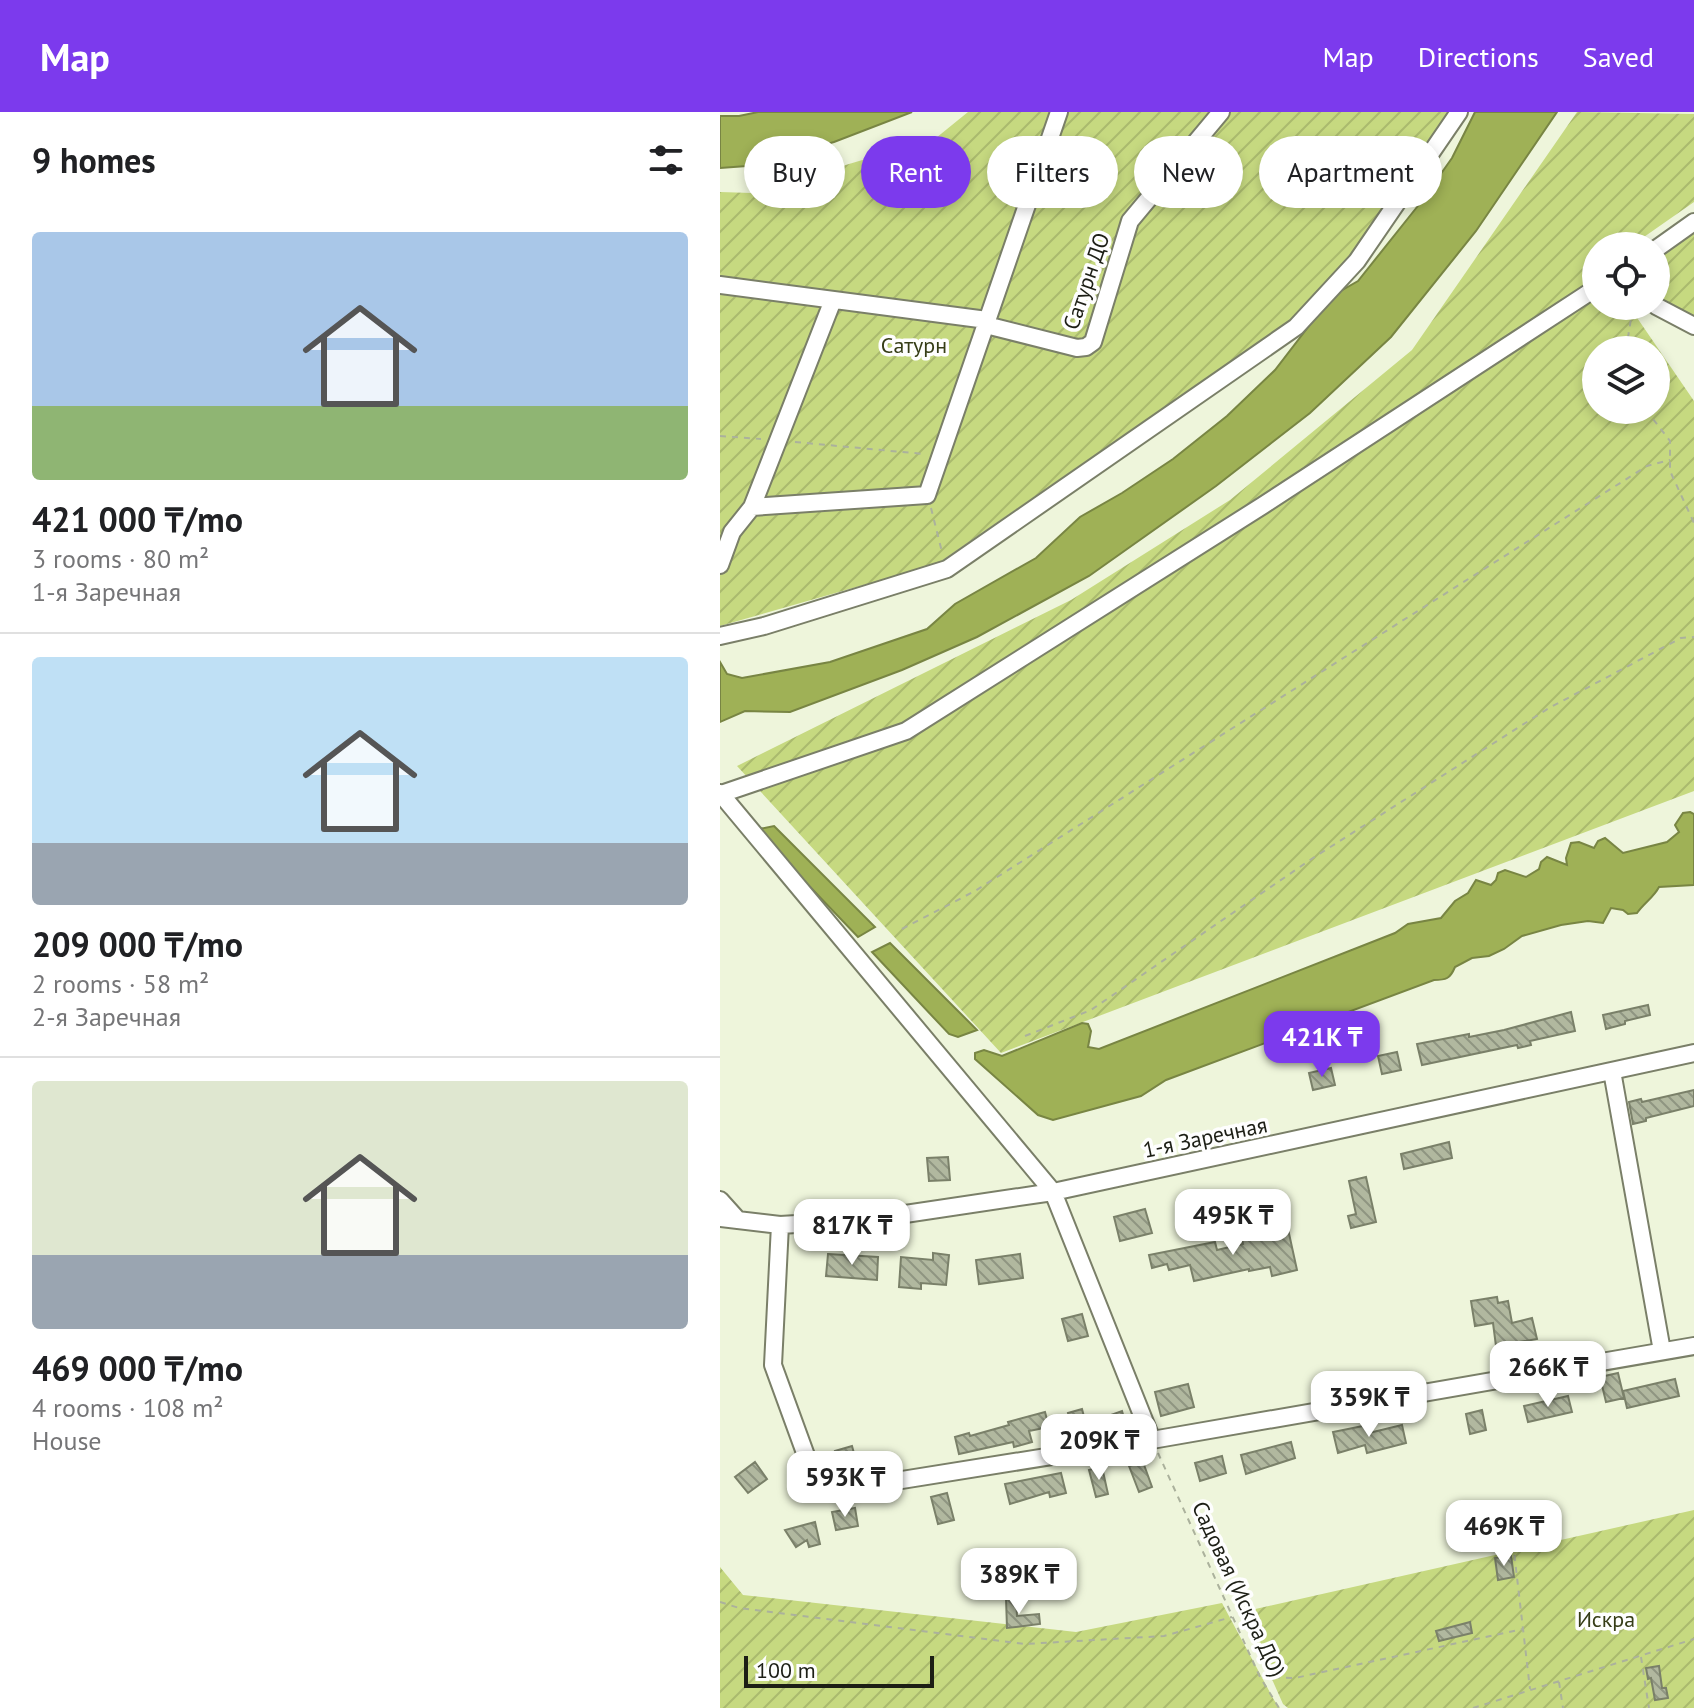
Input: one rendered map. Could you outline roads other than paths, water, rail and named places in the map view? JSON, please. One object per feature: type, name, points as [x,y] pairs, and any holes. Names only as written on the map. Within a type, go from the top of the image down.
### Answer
[{"type":"street","points":[[752,507],[927,495],[1059,112]]},
{"type":"street","name":"Сатурн ДО","points":[[987,322],[1077,348],[1093,342],[1130,221],[1221,112]]},
{"type":"street","points":[[720,636],[764,626],[947,569],[1296,327],[1357,261],[1459,112]]},
{"type":"street","points":[[1670,239],[1694,222]]},
{"type":"street","points":[[720,285],[987,322]]},
{"type":"street","points":[[1152,1440],[1053,1192],[720,794],[906,731],[1275,498],[1582,297]]},
{"type":"street","points":[[720,565],[732,532],[752,507],[833,300]]},
{"type":"street","points":[[1670,313],[1694,326]]},
{"type":"street","name":"1-я Заречная","points":[[720,1218],[780,1225],[865,1220],[1053,1192],[1694,1053]]},
{"type":"street","points":[[1612,1071],[1662,1351]]},
{"type":"street","points":[[720,1200],[738,1220]]},
{"type":"street","points":[[780,1225],[773,1365],[816,1483],[823,1491],[834,1492],[1152,1440],[1694,1346]]},
{"type":"park label","name":"Сатурн","points":[[914,345]]},
{"type":"park label","name":"Искра","points":[[1606,1619]]}]
